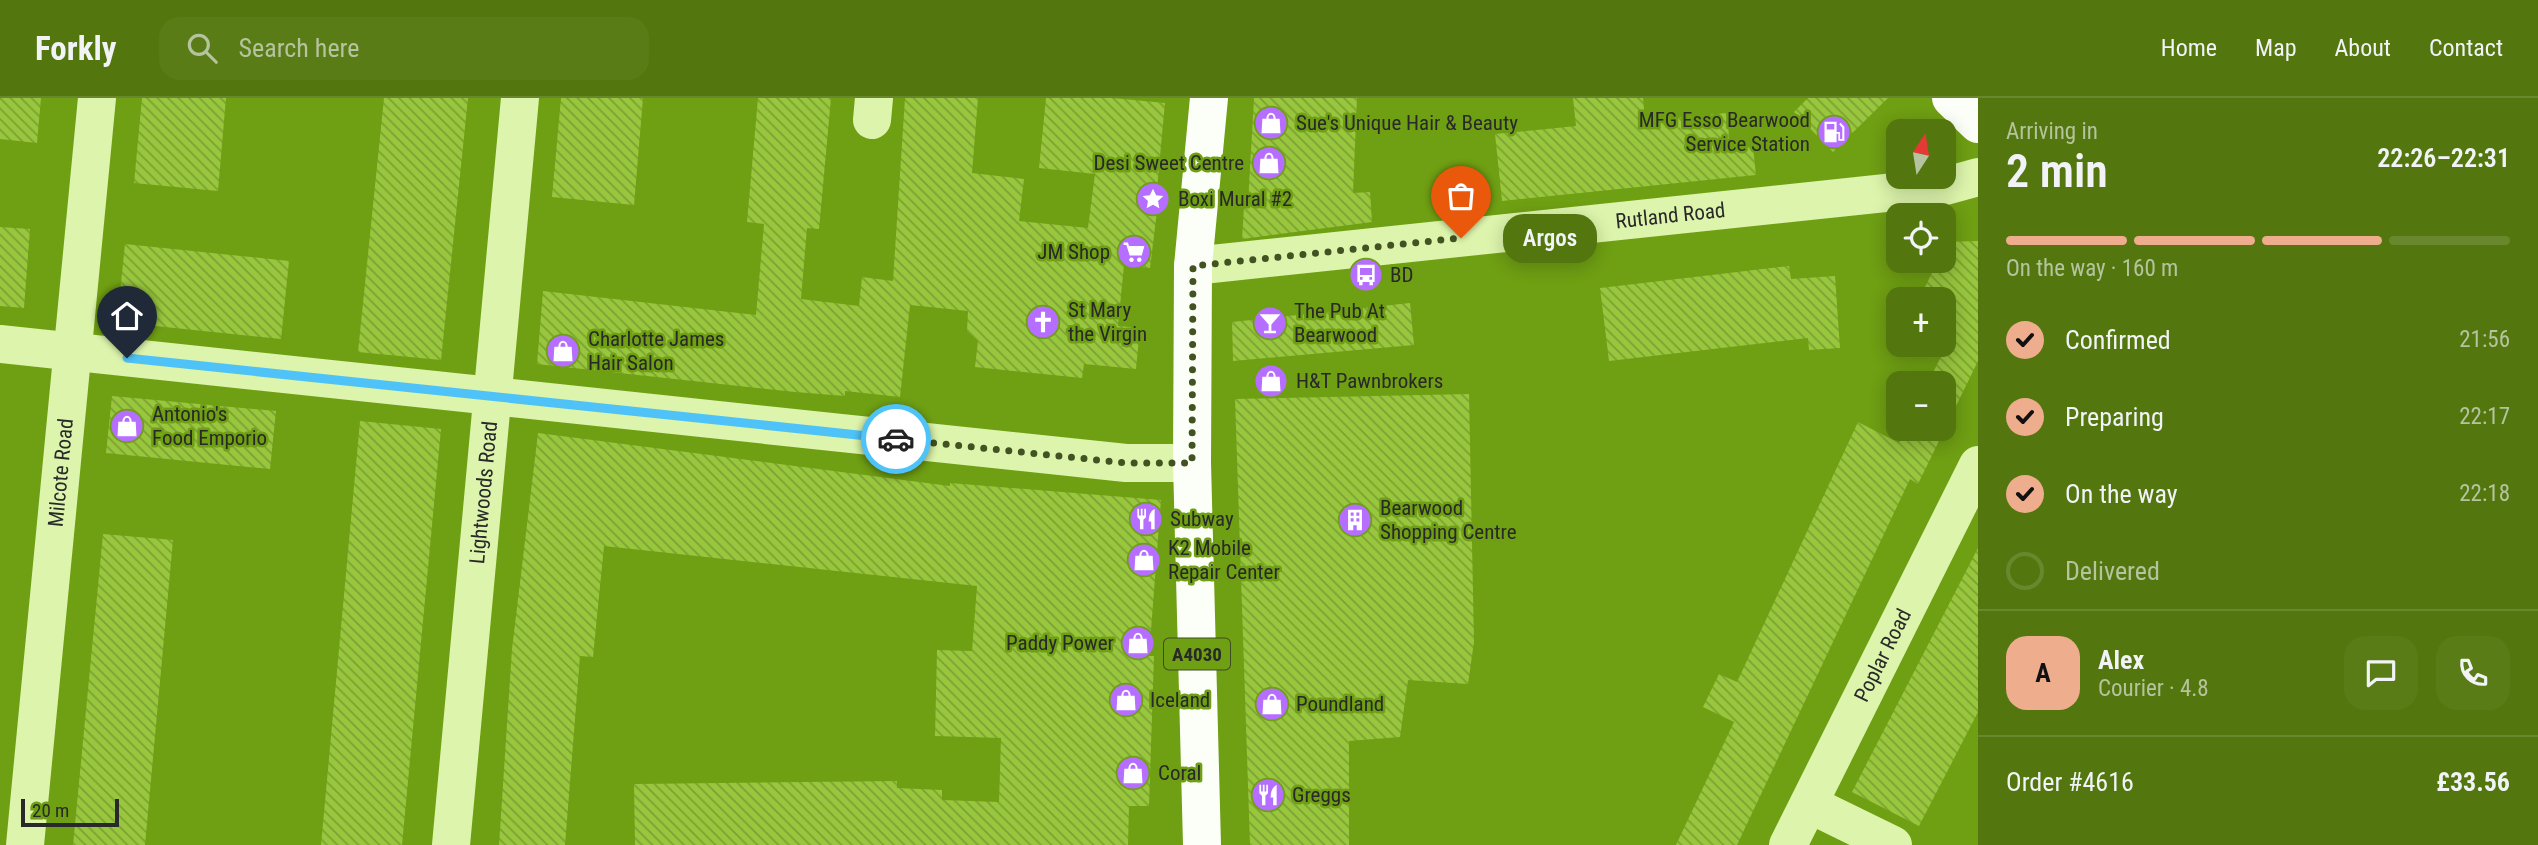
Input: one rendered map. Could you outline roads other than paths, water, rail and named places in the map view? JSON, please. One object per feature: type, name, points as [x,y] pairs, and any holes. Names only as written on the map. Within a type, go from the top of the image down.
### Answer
[{"type":"main road","name":"A4030","points":[[1202,845],[1192,463],[1193,266],[1209,98]]},
{"type":"main road","points":[[1951,98],[1978,124]]},
{"type":"street","name":"Milcote Road","points":[[25,845],[16,768],[74,352],[97,98]]},
{"type":"street","name":"Lightwoods Road","points":[[451,845],[520,98]]},
{"type":"street","name":"Rutland Road","points":[[1193,266],[1942,187],[1978,177]]},
{"type":"street","points":[[0,344],[1126,463],[1192,463]]},
{"type":"street","name":"Poplar Road","points":[[1788,845],[1978,466]]},
{"type":"street","points":[[1809,804],[1893,845]]},
{"type":"place","name":"Sue's Unique Hair & Beauty","points":[[1271,123]]},
{"type":"place","name":"MFG Esso Bearwood Service Station","points":[[1834,132]]},
{"type":"place","name":"Desi Sweet Centre","points":[[1269,163]]},
{"type":"place","name":"Boxi Mural #2","points":[[1153,199]]},
{"type":"place","name":"Argos","points":[[1461,238]]},
{"type":"place","name":"JM Shop","points":[[1134,252]]},
{"type":"place","name":"BD","points":[[1366,275]]},
{"type":"place","name":"St Mary the Virgin","points":[[1043,322]]},
{"type":"place","name":"The Pub At Bearwood","points":[[1270,323]]},
{"type":"place","name":"Charlotte James Hair Salon","points":[[563,351]]},
{"type":"place","name":"H&T Pawnbrokers","points":[[1271,381]]},
{"type":"place","name":"Antonio's Food Emporio","points":[[127,426]]},
{"type":"place","name":"Subway","points":[[1146,519]]},
{"type":"place","name":"Bearwood Shopping Centre","points":[[1355,520]]},
{"type":"place","name":"K2 Mobile Repair Center","points":[[1144,560]]},
{"type":"place","name":"Paddy Power","points":[[1138,643]]},
{"type":"place","name":"Iceland","points":[[1126,700]]},
{"type":"place","name":"Poundland","points":[[1272,704]]},
{"type":"place","name":"Coral","points":[[1133,773]]},
{"type":"place","name":"Greggs","points":[[1268,795]]}]
